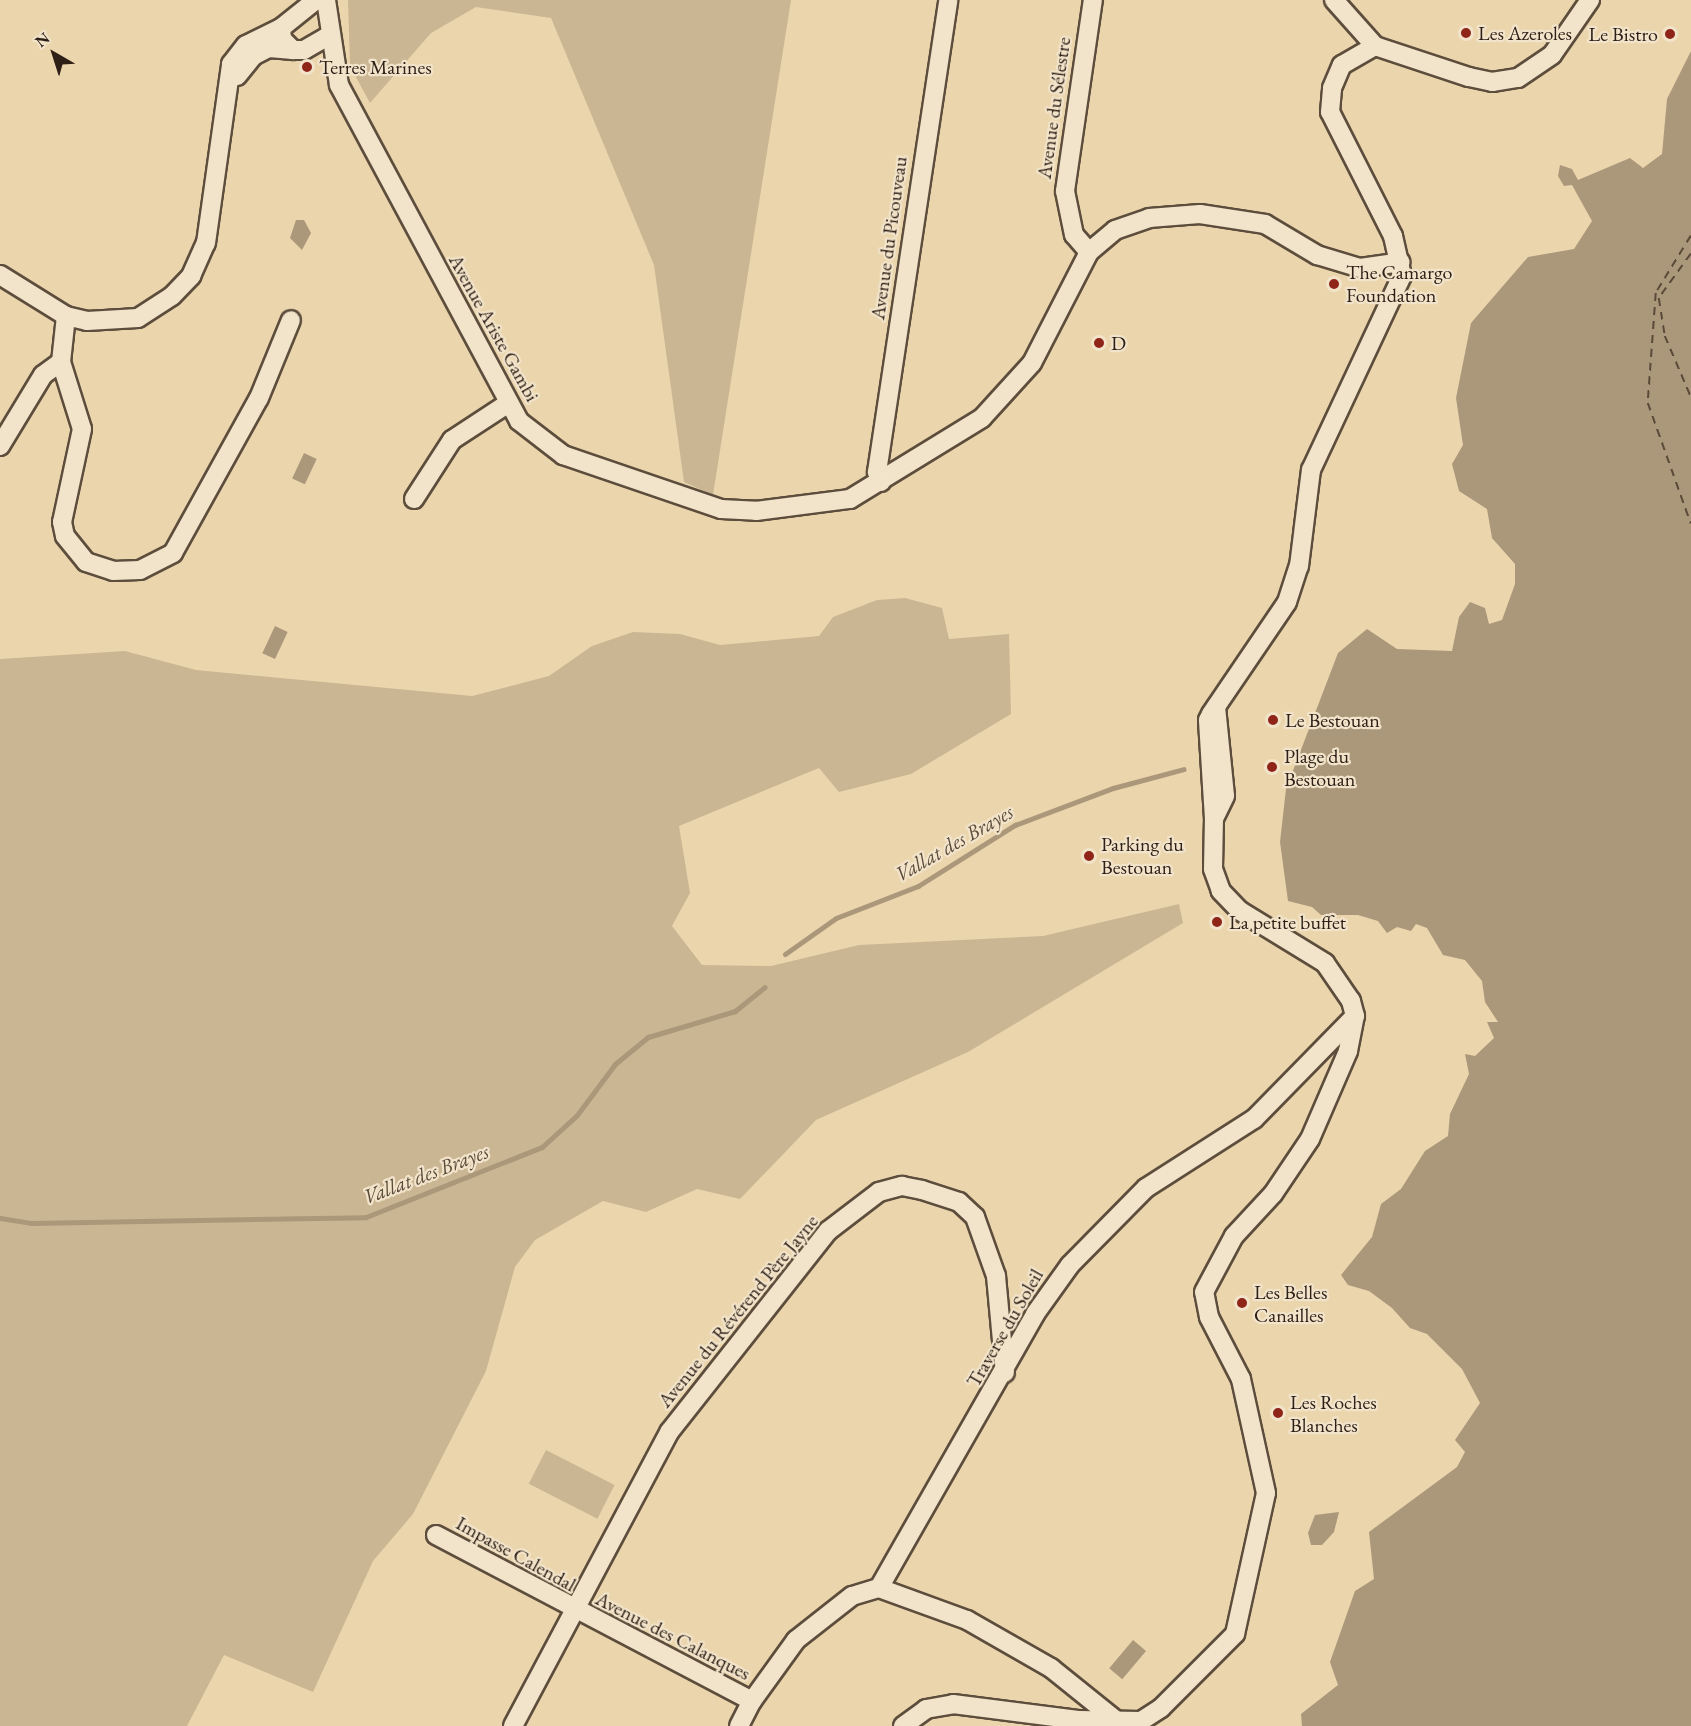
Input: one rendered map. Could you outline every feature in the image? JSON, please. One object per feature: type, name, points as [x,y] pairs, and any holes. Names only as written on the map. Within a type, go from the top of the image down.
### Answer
[{"type":"street","points":[[0,275],[66,316],[112,322],[138,318],[191,276],[206,243],[236,55],[303,13],[316,0]]},
{"type":"street","name":"Avenue Ariste Gambi","points":[[326,0],[339,85],[507,405],[534,438],[563,455],[721,510],[839,502],[881,482],[982,418],[1025,371],[1089,252]]},
{"type":"street","name":"Avenue du Picouveau","points":[[881,482],[877,472],[948,0]]},
{"type":"street","name":"Avenue du Sélestre","points":[[1089,252],[1074,235],[1065,191],[1093,0]]},
{"type":"street","points":[[1334,0],[1345,18],[1376,46],[1469,77],[1492,82],[1518,78],[1552,55],[1590,0]]},
{"type":"street","points":[[229,88],[253,56],[279,46],[293,50],[313,49],[329,30],[318,14],[303,13]]},
{"type":"street","points":[[903,1726],[926,1709],[953,1704],[1078,1720],[1117,1721],[1152,1716],[1235,1634],[1266,1492],[1241,1379],[1209,1317],[1204,1292],[1229,1243],[1274,1194],[1310,1139],[1348,1051],[1354,1016],[1352,1001],[1325,963],[1240,911],[1221,891],[1213,869],[1214,819],[1206,728],[1216,707],[1295,584],[1311,470],[1398,289],[1401,262],[1330,112],[1332,88],[1349,40],[1345,18]]},
{"type":"street","points":[[281,28],[282,39],[293,50]]},
{"type":"street","points":[[1342,65],[1376,46]]},
{"type":"street","points":[[1089,252],[1115,230],[1149,218],[1200,214],[1265,224],[1317,255],[1360,268],[1401,262]]},
{"type":"street","points":[[66,316],[62,362],[82,429],[62,522],[65,536],[86,562],[113,571],[140,570],[173,553],[258,398],[291,320]]},
{"type":"street","points":[[0,446],[43,375],[62,362]]},
{"type":"street","points":[[414,499],[452,440],[507,405]]},
{"type":"street","name":"Traverse du Soleil","points":[[879,1588],[1005,1373],[1035,1314],[1104,1226],[1146,1188],[1254,1119],[1354,1016]]},
{"type":"street","name":"Avenue du Révérend Père Jayne","points":[[574,1612],[670,1431],[828,1231],[879,1192],[902,1186],[922,1190],[959,1203],[975,1217],[996,1276],[1005,1373]]},
{"type":"street","name":"Impasse Calendal","points":[[436,1535],[574,1612]]},
{"type":"street","points":[[879,1588],[966,1620],[1064,1678],[1117,1721]]},
{"type":"street","name":"Avenue des Calanques","points":[[513,1726],[574,1612],[752,1701],[796,1640],[852,1596],[879,1588]]},
{"type":"street","points":[[1064,1678],[1076,1700],[1078,1720]]},
{"type":"street","points":[[739,1726],[752,1701]]},
{"type":"shaded area","points":[[348,0],[791,0],[713,495],[684,482],[654,265],[551,18],[476,7],[431,33],[370,103],[350,66]]},
{"type":"shaded area","points":[[1691,51],[1691,1726],[1302,1726],[1301,1714],[1338,1685],[1330,1662],[1355,1591],[1374,1579],[1369,1532],[1457,1467],[1465,1452],[1455,1440],[1480,1403],[1462,1369],[1427,1334],[1410,1328],[1392,1308],[1369,1291],[1348,1285],[1341,1275],[1372,1237],[1381,1204],[1401,1189],[1425,1151],[1448,1136],[1450,1114],[1469,1074],[1465,1054],[1475,1056],[1494,1038],[1487,1022],[1498,1022],[1485,1002],[1482,981],[1465,960],[1443,955],[1427,928],[1416,924],[1411,931],[1397,927],[1387,933],[1378,921],[1358,915],[1321,915],[1312,907],[1288,901],[1280,842],[1286,789],[1338,653],[1367,629],[1397,649],[1452,651],[1459,617],[1470,602],[1485,608],[1489,624],[1502,620],[1515,584],[1515,564],[1492,538],[1487,509],[1459,491],[1452,464],[1463,445],[1456,398],[1471,323],[1528,257],[1574,249],[1592,221],[1572,185],[1564,186],[1558,176],[1560,165],[1572,169],[1578,180],[1630,158],[1643,168],[1662,154],[1667,99]]},
{"type":"shaded area","points":[[296,220],[304,220],[311,233],[302,250],[290,238]]},
{"type":"shaded area","points":[[304,453],[317,459],[305,484],[292,478]]},
{"type":"shaded area","points":[[905,598],[942,608],[949,639],[1009,634],[1011,714],[911,774],[839,792],[819,768],[679,826],[690,893],[672,926],[702,965],[771,966],[859,945],[1043,936],[1179,904],[1183,923],[968,1052],[816,1120],[740,1199],[697,1189],[646,1212],[603,1201],[535,1240],[515,1267],[486,1371],[413,1514],[373,1561],[313,1692],[224,1655],[187,1726],[0,1726],[0,659],[125,651],[196,670],[472,696],[549,676],[592,646],[633,632],[680,634],[720,645],[819,636],[833,617],[877,600]]},
{"type":"shaded area","points":[[275,626],[288,632],[275,659],[262,653]]},
{"type":"shaded area","points":[[546,1450],[615,1485],[597,1519],[529,1484]]},
{"type":"shaded area","points":[[1339,1512],[1334,1532],[1322,1545],[1311,1545],[1308,1533],[1315,1515]]},
{"type":"shaded area","points":[[1133,1640],[1146,1651],[1122,1679],[1109,1668]]},
{"type":"waterway","name":"Vallat des Brayes","points":[[785,954],[836,918],[918,886],[1015,825],[1113,788],[1184,769]]},
{"type":"waterway","name":"Vallat des Brayes","points":[[0,1218],[31,1223],[366,1217],[542,1147],[577,1115],[615,1064],[648,1037],[735,1011],[765,987]]},
{"type":"ferry route","points":[[1691,236],[1656,293],[1648,403],[1691,524]]},
{"type":"ferry route","points":[[1691,254],[1659,298],[1665,336],[1691,397]]},
{"type":"place","name":"Les Azeroles","points":[[1466,33]]},
{"type":"place","name":"Le Bistro","points":[[1670,34]]},
{"type":"place","name":"Terres Marines","points":[[307,67]]},
{"type":"place","name":"The Camargo Foundation","points":[[1334,284]]},
{"type":"place","name":"D","points":[[1099,343]]},
{"type":"place","name":"Le Bestouan","points":[[1273,720]]},
{"type":"place","name":"Plage du Bestouan","points":[[1272,767]]},
{"type":"place","name":"Parking du Bestouan","points":[[1089,856]]},
{"type":"place","name":"La petite buffet","points":[[1217,922]]},
{"type":"place","name":"Les Belles Canailles","points":[[1242,1303]]},
{"type":"place","name":"Les Roches Blanches","points":[[1278,1413]]}]
